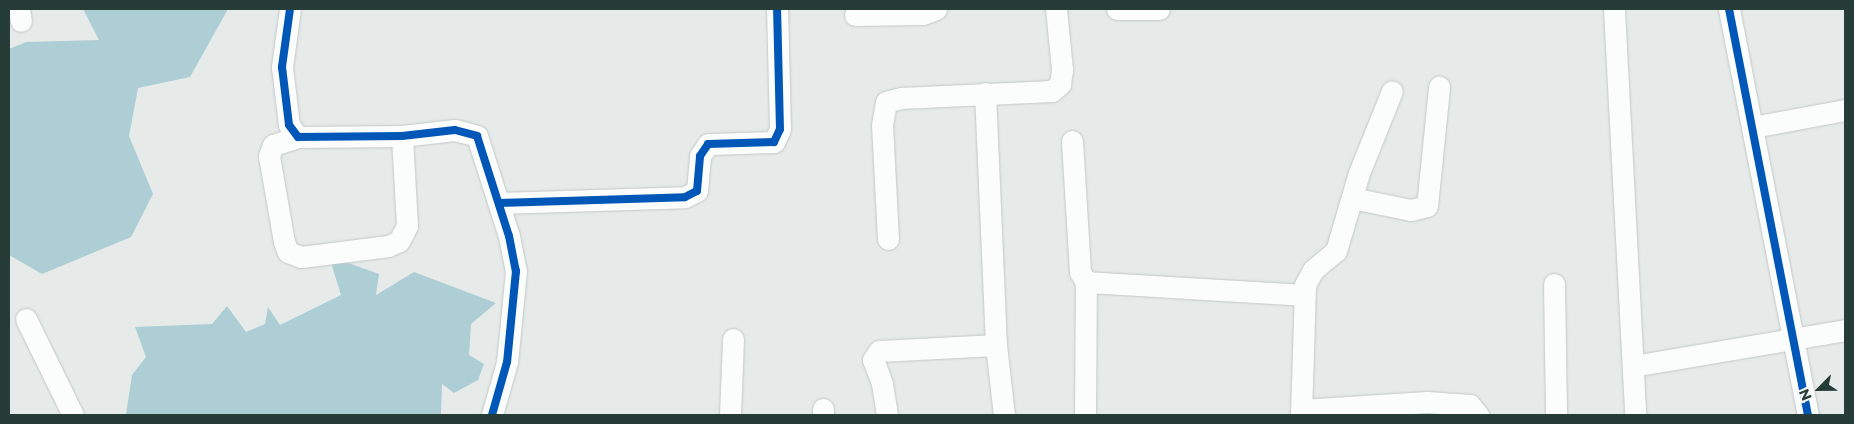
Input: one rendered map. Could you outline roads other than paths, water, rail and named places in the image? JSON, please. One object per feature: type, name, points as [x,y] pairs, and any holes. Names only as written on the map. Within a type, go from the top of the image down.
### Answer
[{"type":"street","points":[[290,9],[282,67],[289,125],[298,138]]},
{"type":"street","points":[[499,203],[686,197],[697,191],[700,156],[708,144],[774,142],[780,129],[777,9]]},
{"type":"street","points":[[855,15],[923,14],[936,9]]},
{"type":"street","points":[[888,239],[882,125],[886,102],[892,99],[1045,93],[1057,88],[1062,69],[1056,9]]},
{"type":"street","points":[[1117,9],[1159,9]]},
{"type":"street","points":[[1614,9],[1635,415]]},
{"type":"street","points":[[1729,9],[1808,415]]},
{"type":"street","points":[[1352,198],[1411,210],[1427,206],[1439,88]]},
{"type":"street","points":[[1392,91],[1352,198],[1336,251],[1308,278],[1304,295],[1301,413],[1427,402],[1470,405],[1478,415]]},
{"type":"street","points":[[985,94],[996,344],[1004,415]]},
{"type":"street","points":[[1753,127],[1845,110]]},
{"type":"street","points":[[402,136],[407,226],[399,241],[388,246],[301,257],[288,252],[284,242],[269,156],[273,145],[298,138],[402,136],[455,130],[477,136],[499,203],[513,256],[516,295],[507,362],[492,415]]},
{"type":"street","points":[[1072,141],[1080,272],[1086,282],[1085,415]]},
{"type":"street","points":[[1086,282],[1304,295]]},
{"type":"street","points":[[1554,284],[1556,415]]},
{"type":"street","points":[[26,319],[73,415]]},
{"type":"street","points":[[1633,366],[1845,330]]},
{"type":"street","points":[[730,415],[733,339]]},
{"type":"street","points":[[887,415],[882,383],[873,360],[879,351],[996,344]]},
{"type":"water","points":[[83,9],[228,9],[190,77],[138,88],[129,136],[153,194],[131,237],[42,274],[9,255],[9,49],[26,42],[99,40]]},
{"type":"water","points":[[329,256],[379,274],[376,295],[414,272],[496,303],[471,324],[469,355],[484,364],[478,380],[454,393],[442,384],[441,414],[126,415],[132,375],[146,357],[135,327],[212,324],[227,306],[246,332],[265,324],[268,307],[280,325],[341,295]]}]
